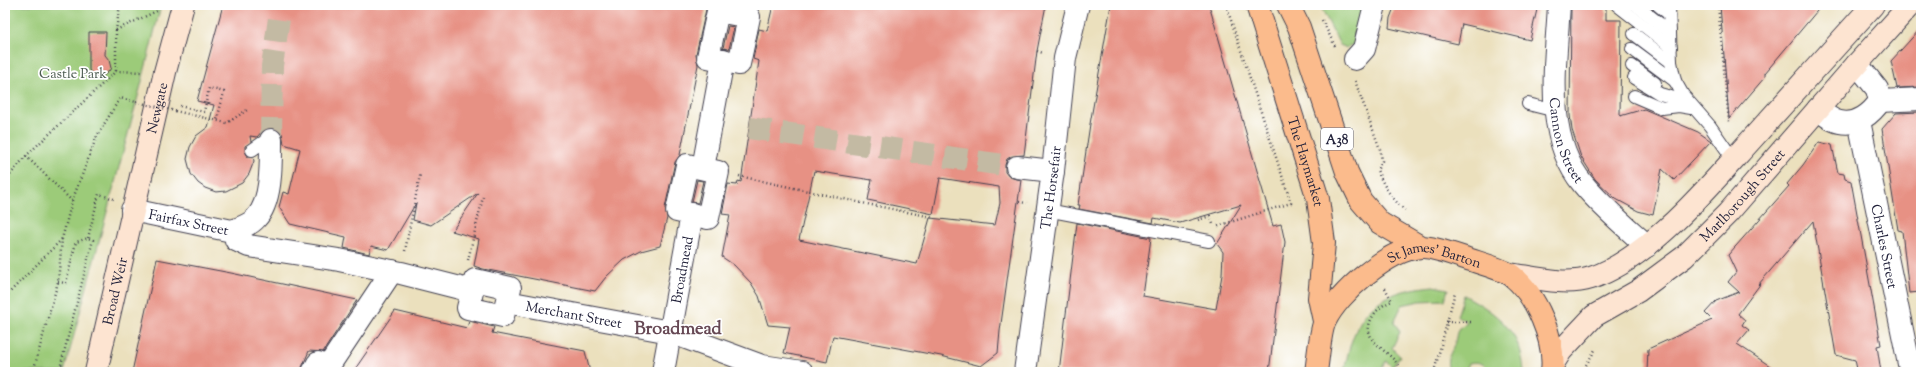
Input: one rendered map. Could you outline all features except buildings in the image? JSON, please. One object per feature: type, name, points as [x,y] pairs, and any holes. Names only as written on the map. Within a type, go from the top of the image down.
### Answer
[{"type":"main road","name":"Newgate","points":[[133,207],[164,72],[183,5]]},
{"type":"main road","name":"The Haymarket","points":[[1257,5],[1318,199],[1324,243],[1319,298],[1324,321]]},
{"type":"main road","name":"A38","points":[[1288,5],[1298,26],[1347,172],[1362,201],[1380,222],[1421,247]]},
{"type":"main road","points":[[1510,274],[1570,282],[1590,278],[1612,270],[1647,246],[1686,209],[1733,160],[1873,5]]},
{"type":"main road","name":"Marlborough Street","points":[[1553,367],[1561,352],[1594,316],[1638,291],[1684,257],[1728,213],[1910,5]]},
{"type":"main road","name":"Broad Weir","points":[[96,372],[133,207]]},
{"type":"main road","name":"St James' Barton","points":[[1316,372],[1324,321],[1342,298],[1358,280],[1394,254],[1421,247],[1457,255],[1510,274],[1532,298],[1546,325],[1553,367]]},
{"type":"street","name":"The Horsefair","points":[[1025,372],[1052,171],[1065,58],[1078,5]]},
{"type":"street","points":[[1349,63],[1364,49],[1375,5]]},
{"type":"street","name":"Cannon Street","points":[[1559,5],[1556,112],[1564,149],[1582,184],[1647,246]]},
{"type":"street","points":[[710,170],[687,165],[676,211],[708,218],[710,170],[723,60],[708,57],[718,10],[735,10]]},
{"type":"street","points":[[1857,64],[1876,89],[1880,101]]},
{"type":"street","points":[[1880,101],[1921,99]]},
{"type":"street","points":[[1818,110],[1841,123],[1859,121],[1873,111],[1880,101]]},
{"type":"street","name":"Charles Street","points":[[1859,121],[1909,364],[1913,372]]},
{"type":"street","name":"Fairfax Street","points":[[133,207],[232,231],[244,227],[256,218],[264,206],[270,176],[265,147]]},
{"type":"street","points":[[1017,167],[1052,171]]},
{"type":"street","name":"Broadmead","points":[[663,372],[692,214]]},
{"type":"street","points":[[236,240],[249,246],[339,260],[396,272],[466,290]]},
{"type":"street","points":[[313,372],[318,363],[328,367],[396,272]]},
{"type":"street","name":"Merchant Street","points":[[466,290],[475,280],[510,288],[507,302],[670,332],[762,366],[802,372]]},
{"type":"lane","points":[[1617,5],[1671,47]]},
{"type":"lane","points":[[1636,5],[1670,32]]},
{"type":"lane","points":[[1658,5],[1669,10],[1672,62],[1676,81],[1694,109]]},
{"type":"lane","points":[[1634,34],[1672,62]]},
{"type":"lane","points":[[1632,49],[1676,81]]},
{"type":"lane","points":[[1685,97],[1633,72],[1656,92],[1685,101],[1710,126],[1733,160]]},
{"type":"lane","points":[[1634,96],[1662,108],[1685,106],[1694,109]]},
{"type":"lane","points":[[1528,104],[1556,112]]},
{"type":"lane","points":[[1047,210],[1209,241]]},
{"type":"path","points":[[116,71],[116,30],[120,5]]},
{"type":"path","points":[[1197,220],[1210,216],[1215,227],[1291,202],[1226,5]]},
{"type":"path","points":[[1718,5],[1730,130]]},
{"type":"path","points":[[116,30],[160,9]]},
{"type":"path","points":[[1321,17],[1349,63],[1380,149],[1382,161],[1377,170],[1385,188],[1395,202],[1380,222]]},
{"type":"path","points":[[5,181],[26,156],[116,71],[164,72]]},
{"type":"path","points":[[204,112],[210,88],[224,92],[217,120]]},
{"type":"path","points":[[33,372],[58,282],[62,239],[72,201],[97,136],[120,98],[227,123],[247,110]]},
{"type":"path","points":[[26,156],[72,201]]},
{"type":"path","points":[[710,170],[932,217]]},
{"type":"path","points":[[396,272],[420,174]]},
{"type":"path","points":[[88,238],[99,194],[133,207]]},
{"type":"path","points":[[466,290],[483,197]]},
{"type":"path","points":[[58,282],[66,283],[76,242],[88,238],[93,240],[59,372]]},
{"type":"path","points":[[5,296],[62,239]]},
{"type":"path","points":[[1386,289],[1392,301],[1382,305],[1370,321],[1368,328],[1370,336],[1396,362],[1401,372]]},
{"type":"path","points":[[1434,372],[1455,292]]},
{"type":"path","points":[[1446,322],[1473,322]]},
{"type":"path","points":[[1583,371],[1595,350]]},
{"type":"green space","name":"Castle Park","points":[[5,5],[161,5],[64,372],[5,372]]},
{"type":"green space","points":[[1320,5],[1366,5],[1355,44],[1347,48],[1340,45]]},
{"type":"green space","points":[[1433,286],[1448,289],[1445,300],[1420,301],[1402,305],[1394,322],[1400,332],[1392,348],[1400,356],[1392,367],[1386,361],[1382,368],[1372,369],[1371,372],[1344,372],[1354,335],[1361,320],[1370,309],[1381,300],[1395,294],[1412,289]]},
{"type":"green space","points":[[1464,295],[1487,309],[1506,325],[1518,346],[1524,372],[1489,372],[1488,369],[1481,363],[1475,362],[1469,363],[1465,372],[1451,372],[1448,365],[1448,358],[1455,343],[1458,329],[1466,323],[1465,320],[1457,316]]},
{"type":"tunnel","points":[[271,140],[272,66],[281,5]]},
{"type":"tunnel","points":[[749,128],[1017,167]]},
{"type":"district","name":"Broadmead","points":[[678,328]]}]
